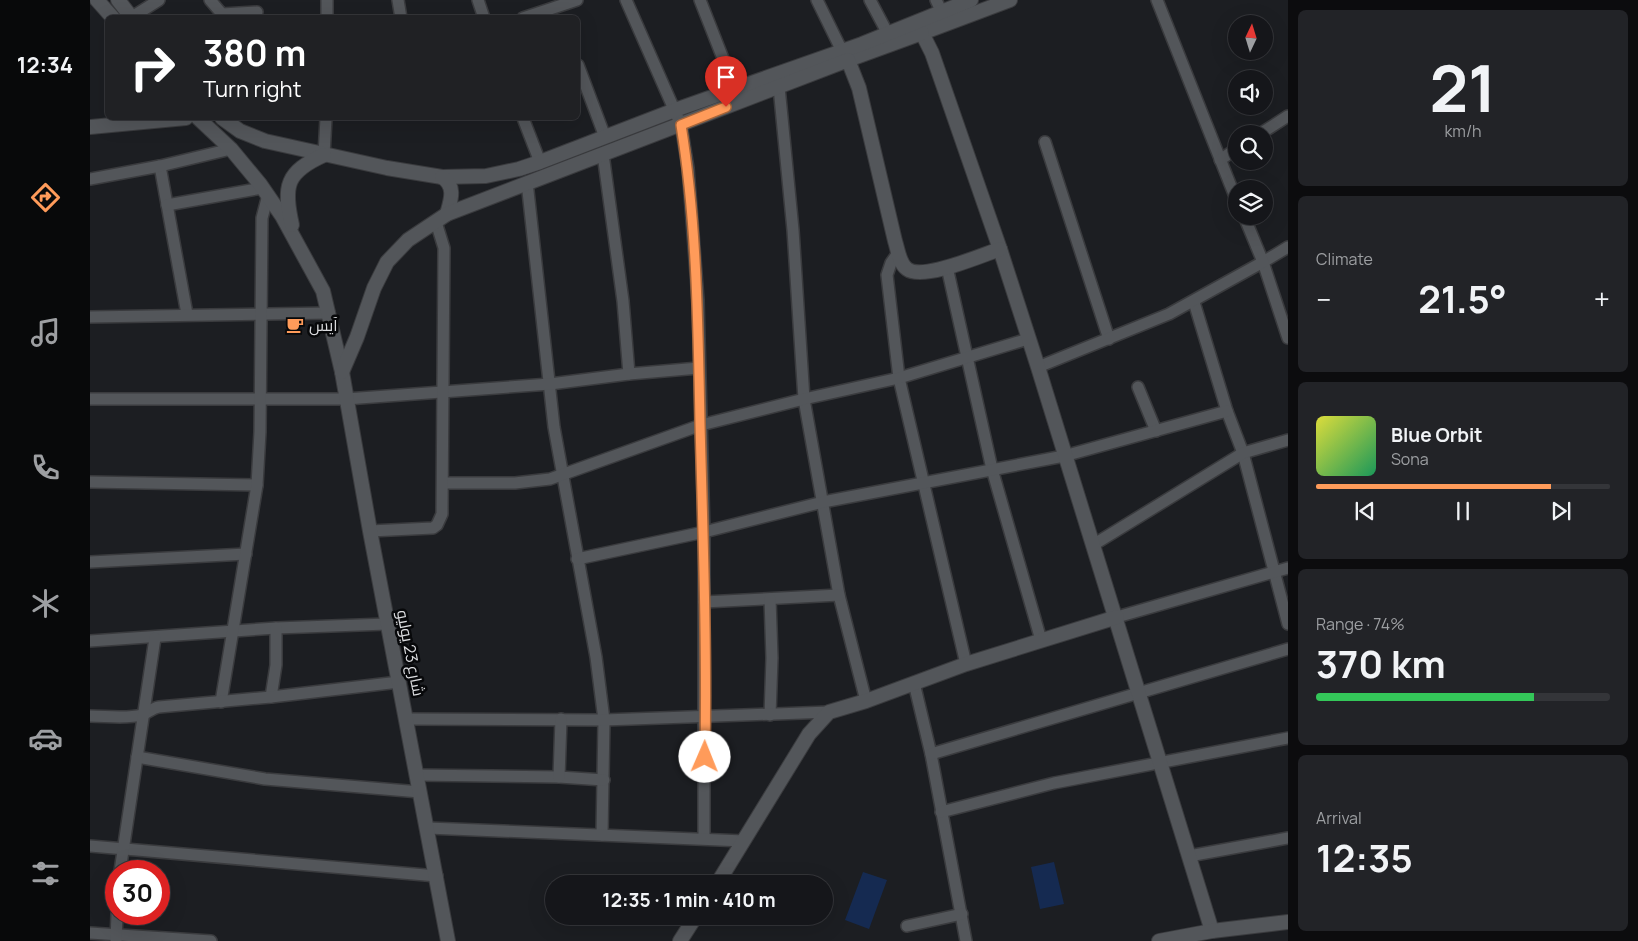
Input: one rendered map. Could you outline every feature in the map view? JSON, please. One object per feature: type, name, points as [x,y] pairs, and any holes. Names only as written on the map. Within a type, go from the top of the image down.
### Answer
[{"type":"street","points":[[97,0],[110,15]]},
{"type":"street","points":[[118,0],[130,15]]},
{"type":"street","points":[[135,15],[159,0]]},
{"type":"street","points":[[210,0],[222,14],[257,12]]},
{"type":"street","points":[[327,0],[327,15]]},
{"type":"street","points":[[398,0],[400,15]]},
{"type":"street","points":[[478,0],[483,15]]},
{"type":"street","points":[[533,15],[577,0]]},
{"type":"street","points":[[626,0],[681,125],[688,168],[695,263],[704,532],[706,717],[704,837]]},
{"type":"street","points":[[700,0],[735,89]]},
{"type":"street","points":[[817,0],[859,88],[898,253],[903,265],[912,272],[947,267],[1000,249]]},
{"type":"street","points":[[870,0],[888,34]]},
{"type":"street","points":[[342,372],[381,272],[408,240],[442,218],[527,182],[778,87],[888,34],[971,0]]},
{"type":"street","points":[[225,120],[254,137],[324,155],[442,177],[486,176],[540,162],[674,110],[735,89],[922,32],[941,11],[1010,0]]},
{"type":"street","points":[[1157,0],[1228,180]]},
{"type":"street","points":[[922,32],[932,53],[1000,249],[1214,936]]},
{"type":"street","points":[[580,70],[605,137]]},
{"type":"street","points":[[778,87],[792,230],[804,399],[839,594],[866,701]]},
{"type":"street","points":[[1273,126],[1288,116]]},
{"type":"street","points":[[90,127],[165,120]]},
{"type":"street","points":[[200,120],[231,149],[265,191],[282,216],[297,246]]},
{"type":"street","points":[[324,155],[326,120]]},
{"type":"street","points":[[524,120],[540,162]]},
{"type":"street","points":[[1045,142],[1109,340]]},
{"type":"street","points":[[90,179],[160,166],[231,149]]},
{"type":"street","points":[[603,154],[623,301],[629,374]]},
{"type":"street","points":[[1220,160],[1228,154]]},
{"type":"street","points":[[297,246],[287,202],[287,187],[294,174],[310,161],[324,155]]},
{"type":"street","points":[[160,166],[187,314]]},
{"type":"street","points":[[370,531],[433,528],[437,525],[442,514],[444,248],[442,218],[452,189],[447,180],[442,177]]},
{"type":"street","points":[[527,182],[554,428],[596,657],[604,720],[602,835]]},
{"type":"street","points":[[167,205],[265,191]]},
{"type":"street","points":[[221,702],[257,485],[261,400],[262,218],[265,191]]},
{"type":"street","points":[[1248,225],[1263,262],[1288,338]]},
{"type":"street","name":"شارع 23 يوليو","points":[[297,246],[323,291],[342,372],[387,624],[428,828],[448,941]]},
{"type":"street","points":[[1038,367],[1109,340],[1194,302],[1288,247]]},
{"type":"street","points":[[898,253],[891,263],[887,275],[900,378],[922,483],[966,664]]},
{"type":"street","points":[[947,267],[992,469],[1041,640]]},
{"type":"street","points":[[1194,302],[1243,453],[1288,624]]},
{"type":"street","points":[[90,317],[187,314],[329,314]]},
{"type":"street","points":[[443,482],[528,482],[550,479],[561,473],[700,425],[804,399],[900,378],[968,359],[1028,338]]},
{"type":"street","points":[[90,399],[261,400],[346,398],[550,384],[629,374],[699,368]]},
{"type":"street","points":[[1138,387],[1156,431]]},
{"type":"street","points":[[578,559],[704,532],[823,502],[1064,456],[1228,411]]},
{"type":"street","points":[[1092,545],[1243,453],[1288,440]]},
{"type":"street","points":[[90,482],[257,485]]},
{"type":"street","points":[[90,562],[246,554]]},
{"type":"street","points":[[406,719],[604,720],[829,712],[1041,640],[1288,568]]},
{"type":"street","points":[[704,602],[839,594]]},
{"type":"street","points":[[770,599],[772,658],[770,715]]},
{"type":"street","points":[[90,641],[155,638],[234,630],[387,624]]},
{"type":"street","points":[[271,697],[276,665],[276,628]]},
{"type":"street","points":[[121,860],[155,638]]},
{"type":"street","points":[[930,754],[1288,650]]},
{"type":"street","points":[[90,716],[142,715],[153,708],[399,682]]},
{"type":"street","points":[[914,682],[930,754],[966,941]]},
{"type":"street","points":[[723,875],[809,734],[829,712]]},
{"type":"street","points":[[559,776],[561,719]]},
{"type":"street","points":[[941,812],[1054,783],[1288,738]]},
{"type":"street","points":[[137,757],[265,779],[420,792]]},
{"type":"street","points":[[416,775],[559,776],[604,780]]},
{"type":"street","points":[[428,828],[704,837],[744,841]]},
{"type":"street","points":[[1190,856],[1288,838]]},
{"type":"street","points":[[90,846],[437,876]]},
{"type":"street","points":[[907,926],[962,914]]},
{"type":"street","points":[[1159,941],[1214,936],[1288,922]]},
{"type":"street","points":[[116,938],[117,925]]},
{"type":"street","points":[[680,941],[690,925]]},
{"type":"street","points":[[90,932],[116,938],[211,941]]},
{"type":"shaded area","points":[[1054,862],[1064,904],[1040,909],[1031,867]]},
{"type":"shaded area","points":[[863,872],[887,880],[869,929],[845,920]]},
{"type":"place","name":"آيس","points":[[295,325]]},
{"type":"route","points":[[705,757],[704,532],[698,300],[688,168],[681,125],[726,107]]}]
